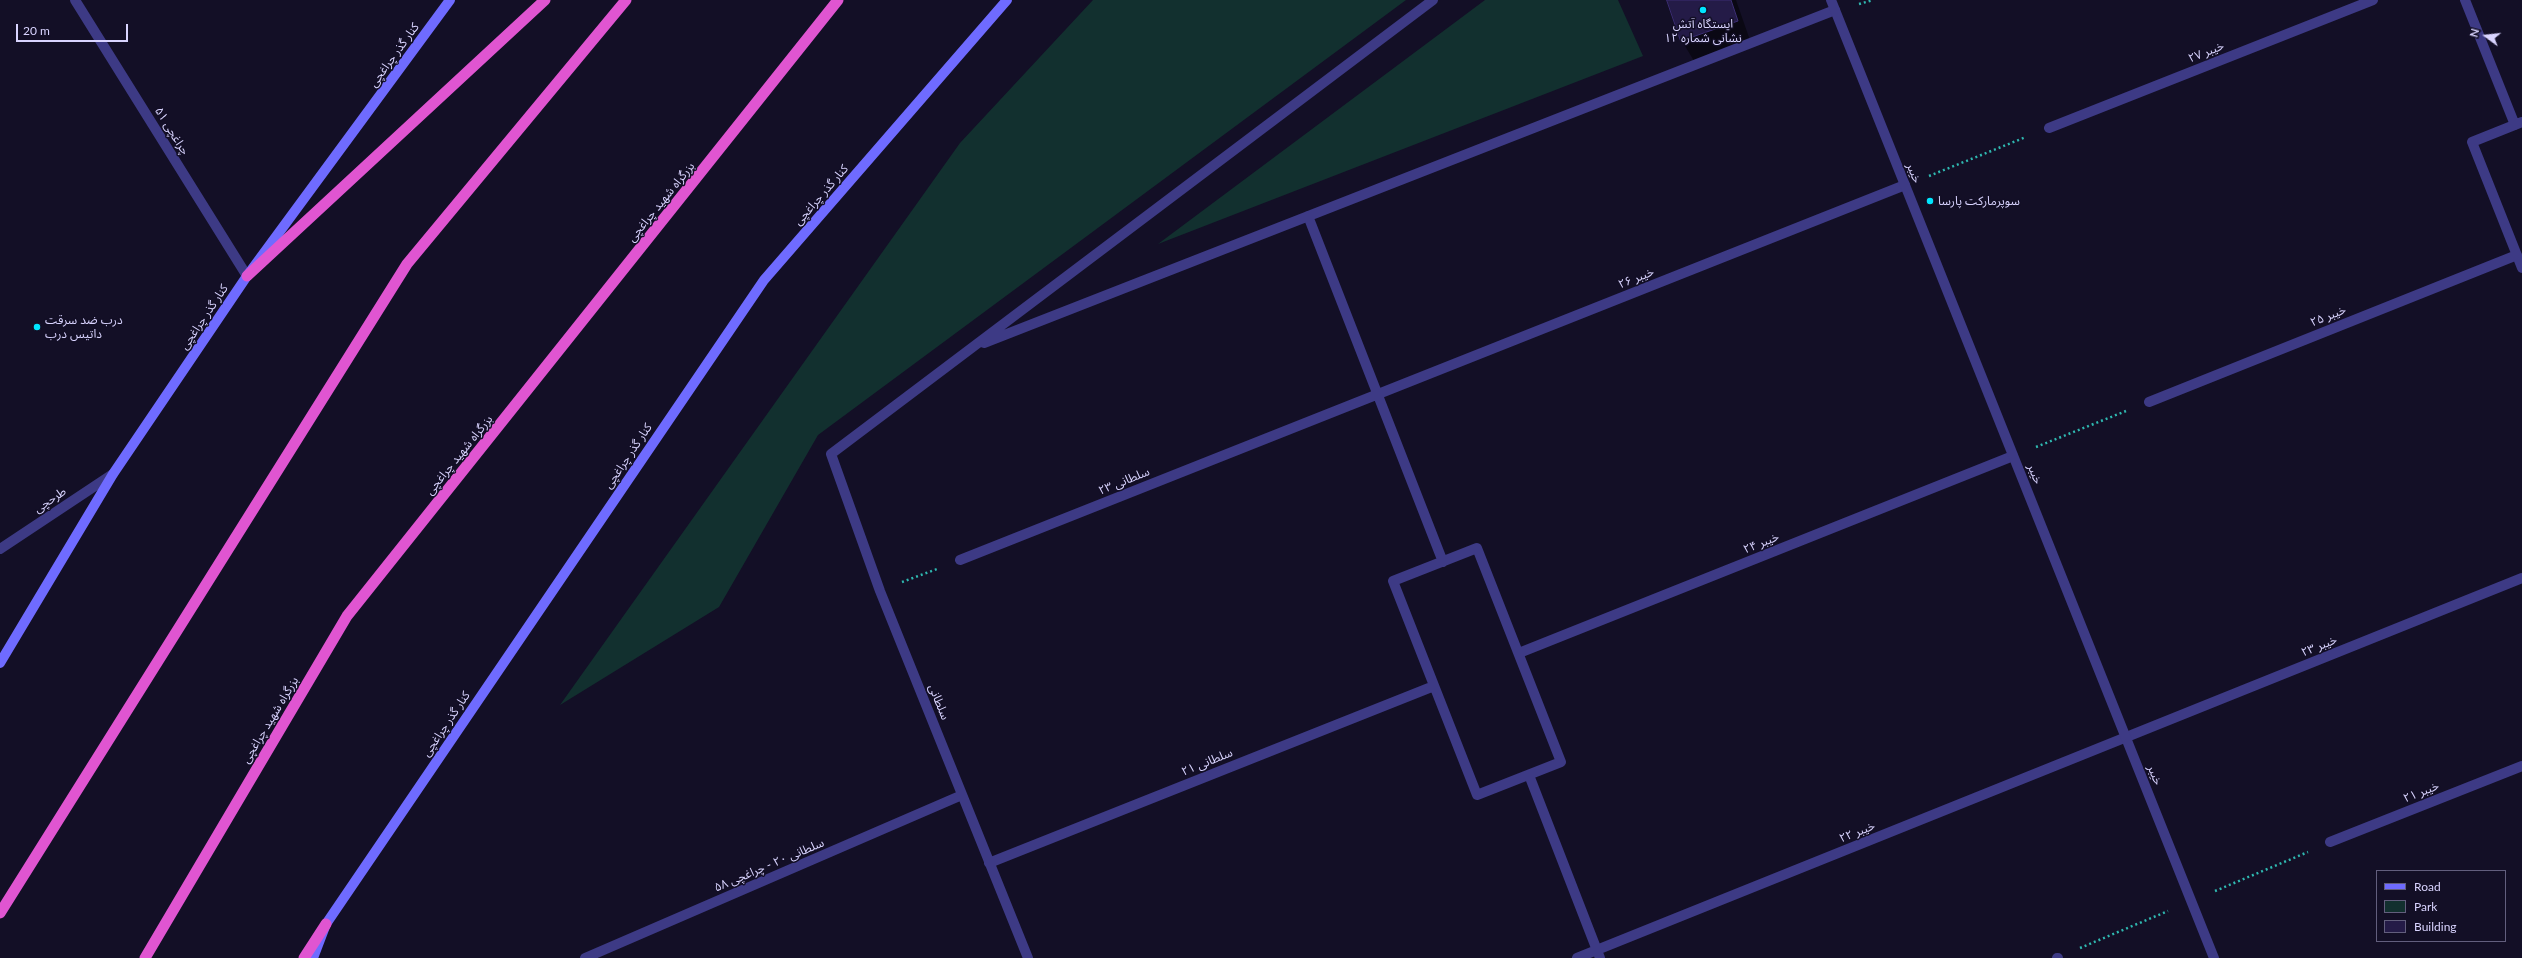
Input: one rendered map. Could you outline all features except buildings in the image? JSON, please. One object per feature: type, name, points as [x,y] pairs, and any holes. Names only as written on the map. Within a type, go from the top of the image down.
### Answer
[{"type":"highway","points":[[248,276],[545,0]]},
{"type":"highway","points":[[0,913],[406,264],[626,0]]},
{"type":"highway","name":"بزرگراه شهید چراغچی","points":[[145,958],[347,616],[838,0]]},
{"type":"highway","points":[[304,958],[326,924]]},
{"type":"main road","name":"کنار گذر چراغچی","points":[[0,663],[113,474],[248,276],[450,0]]},
{"type":"main road","name":"کنار گذر چراغچی","points":[[314,958],[326,924],[764,280],[1007,0]]},
{"type":"street","name":"چراغچی ۵۱","points":[[75,0],[248,276]]},
{"type":"street","points":[[971,348],[1434,0]]},
{"type":"street","name":"خیبر","points":[[1831,0],[2214,958]]},
{"type":"street","name":"خیبر ۲۷","points":[[2049,128],[2373,0]]},
{"type":"street","points":[[2465,0],[2518,123],[2472,142],[2522,268]]},
{"type":"street","points":[[971,348],[1835,10]]},
{"type":"street","name":"خیبر ۲۶","points":[[1378,394],[1905,186]]},
{"type":"street","points":[[1308,216],[1443,562]]},
{"type":"street","name":"خیبر ۲۵","points":[[2148,402],[2517,254]]},
{"type":"street","name":"سلطانی","points":[[971,348],[831,454],[880,590],[1028,958]]},
{"type":"street","name":"سلطانی ۲۳","points":[[960,560],[1378,394]]},
{"type":"street","name":"خیبر ۲۴","points":[[1519,653],[2013,456]]},
{"type":"street","name":"طرحچی","points":[[0,549],[113,474]]},
{"type":"street","points":[[1477,548],[1519,653],[1561,762],[1477,795],[1393,582],[1477,548]]},
{"type":"street","name":"خیبر ۲۳","points":[[2126,737],[2522,578]]},
{"type":"street","name":"سلطانی ۲۱","points":[[989,863],[1434,686]]},
{"type":"street","name":"خیبر ۲۲","points":[[1577,958],[1599,954],[2126,737]]},
{"type":"street","name":"خیبر ۲۱","points":[[2330,842],[2522,766]]},
{"type":"street","points":[[1529,775],[1599,954]]},
{"type":"street","name":"سلطانی ۲۰ - چراغچی ۵۸","points":[[585,958],[962,795]]},
{"type":"path","points":[[1905,186],[2049,128]]},
{"type":"path","points":[[2013,456],[2148,402]]},
{"type":"path","points":[[880,590],[960,560]]},
{"type":"green space","points":[[1093,0],[1406,0],[818,435],[719,607],[560,705],[960,143]]},
{"type":"green space","points":[[1485,0],[1618,0],[1643,56],[1158,244]]},
{"type":"place","name":"ایستگاه آتش نشانی شماره ۱۲","points":[[1703,10]]},
{"type":"place","name":"سوپرمارکت پارسا","points":[[1930,201]]},
{"type":"place","name":"درب ضد سرقت داتیس درب","points":[[37,327]]}]
